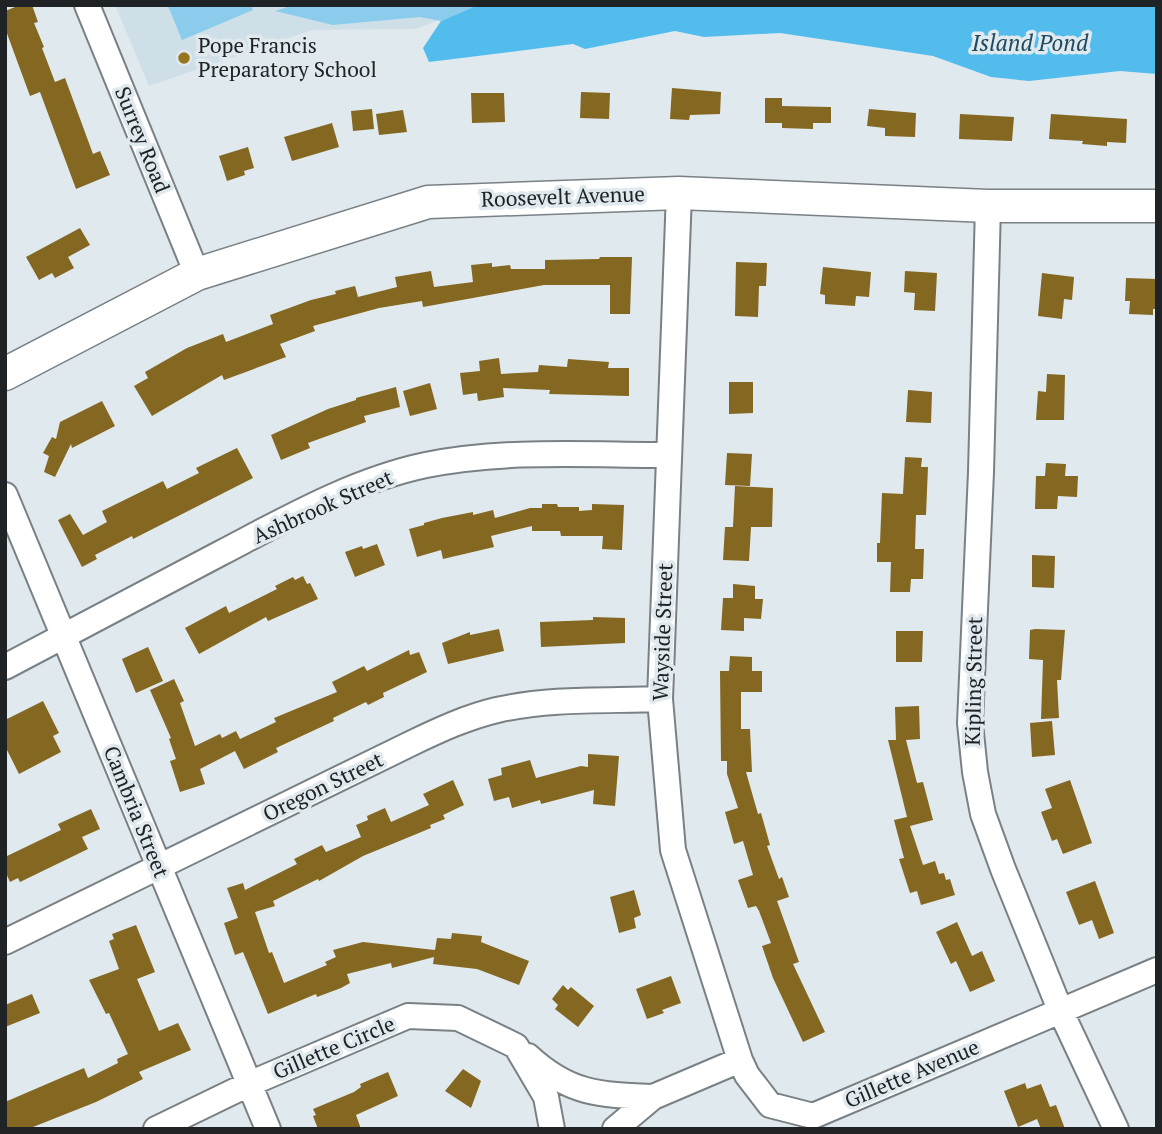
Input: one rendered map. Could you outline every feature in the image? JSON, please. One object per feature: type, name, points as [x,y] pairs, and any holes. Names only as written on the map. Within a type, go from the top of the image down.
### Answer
[{"type":"street","name":"Surrey Road","points":[[87,5],[197,274]]},
{"type":"street","name":"Roosevelt Avenue","points":[[5,374],[197,274],[428,202],[679,193],[988,206],[1157,206]]},
{"type":"street","name":"Wayside Street","points":[[679,193],[660,699],[673,850],[740,1060]]},
{"type":"street","name":"Kipling Street","points":[[988,206],[981,472],[970,723],[978,793],[989,835],[1061,1012],[1116,1129]]},
{"type":"street","name":"Ashbrook Street","points":[[5,667],[274,525],[329,499],[401,472],[455,460],[518,454],[669,456]]},
{"type":"street","name":"Cambria Street","points":[[5,495],[268,1129]]},
{"type":"street","name":"Oregon Street","points":[[5,942],[464,720],[525,705],[660,699]]},
{"type":"street","name":"Gillette Avenue","points":[[740,1060],[747,1075],[770,1105],[813,1116],[1157,970]]},
{"type":"street","name":"Gillette Circle","points":[[156,1129],[249,1084],[408,1016],[458,1018],[516,1046],[551,1075],[580,1089],[653,1097]]},
{"type":"street","points":[[516,1046],[546,1097],[552,1129]]},
{"type":"street","points":[[615,1129],[653,1097],[740,1060]]},
{"type":"shaded area","name":"Pope Francis Preparatory School","points":[[115,5],[478,5],[416,29],[312,30],[149,86]]},
{"type":"shaded area","points":[[251,5],[253,10],[182,40],[168,6]]},
{"type":"shaded area","points":[[293,5],[478,5],[441,21],[420,17],[333,25],[275,11]]},
{"type":"water","name":"Island Pond","points":[[478,5],[1157,5],[1157,74],[1120,71],[1029,81],[991,77],[933,56],[780,33],[704,37],[675,31],[585,49],[573,44],[429,62],[423,48],[441,21]]},
{"type":"building","points":[[20,5],[32,5],[38,22],[34,23],[55,82],[65,78],[93,154],[100,151],[110,175],[76,189],[40,92],[30,96],[5,28],[5,11]]},
{"type":"building","points":[[672,88],[721,92],[720,114],[690,115],[689,120],[670,119]]},
{"type":"building","points":[[581,92],[610,93],[609,119],[580,118]]},
{"type":"building","points":[[471,93],[504,93],[505,122],[472,123]]},
{"type":"building","points":[[765,98],[782,98],[782,106],[831,107],[831,123],[813,123],[813,129],[782,128],[782,123],[765,123]]},
{"type":"building","points":[[372,109],[374,129],[353,131],[351,111]]},
{"type":"building","points":[[869,109],[916,113],[915,137],[885,136],[885,128],[867,126]]},
{"type":"building","points":[[403,110],[407,132],[379,135],[376,114]]},
{"type":"building","points":[[960,114],[1014,117],[1012,141],[959,139]]},
{"type":"building","points":[[1051,114],[1127,119],[1126,143],[1107,142],[1107,146],[1049,139]]},
{"type":"building","points":[[332,123],[339,147],[292,161],[284,137]]},
{"type":"building","points":[[248,147],[254,168],[244,171],[245,175],[227,181],[219,156]]},
{"type":"building","points":[[80,228],[90,245],[68,257],[74,268],[55,278],[52,273],[39,280],[26,257]]},
{"type":"building","points":[[632,257],[630,314],[610,314],[610,285],[544,285],[423,307],[422,301],[379,308],[313,326],[315,331],[280,344],[286,357],[224,380],[222,375],[152,416],[134,386],[148,378],[145,372],[187,348],[223,334],[226,342],[273,324],[270,315],[336,294],[335,291],[355,286],[358,297],[397,287],[395,277],[431,271],[434,287],[473,282],[471,265],[492,263],[492,267],[510,265],[511,269],[545,269],[545,260]]},
{"type":"building","points":[[736,262],[767,263],[766,286],[759,286],[758,317],[735,316]]},
{"type":"building","points":[[823,267],[871,272],[869,297],[856,296],[855,306],[825,304],[825,295],[820,294]]},
{"type":"building","points":[[905,271],[937,273],[935,311],[914,310],[915,293],[904,292]]},
{"type":"building","points":[[1042,273],[1074,277],[1072,300],[1064,299],[1062,319],[1038,316]]},
{"type":"building","points":[[1126,278],[1157,279],[1157,309],[1153,309],[1153,315],[1129,314],[1130,301],[1125,301]]},
{"type":"building","points":[[499,358],[501,374],[538,372],[539,365],[567,367],[568,359],[609,362],[608,368],[629,368],[629,396],[549,394],[550,390],[503,388],[504,397],[478,401],[477,393],[463,395],[460,373],[480,371],[479,361]]},
{"type":"building","points":[[1047,374],[1065,375],[1064,420],[1036,420],[1038,391],[1046,392]]},
{"type":"building","points":[[729,382],[753,382],[753,413],[729,414]]},
{"type":"building","points":[[430,383],[437,409],[410,416],[403,391]]},
{"type":"building","points":[[396,387],[400,407],[364,416],[366,422],[308,443],[310,448],[281,460],[271,435],[356,398]]},
{"type":"building","points":[[908,390],[932,392],[931,423],[906,422]]},
{"type":"building","points":[[102,401],[115,426],[72,448],[71,444],[55,477],[44,472],[49,456],[43,453],[52,437],[56,439],[60,422]]},
{"type":"building","points":[[237,448],[253,478],[133,539],[132,536],[95,555],[97,559],[82,567],[58,520],[70,514],[83,535],[107,522],[102,511],[163,481],[167,489],[199,473],[196,468]]},
{"type":"building","points":[[727,453],[752,454],[750,486],[725,485]]},
{"type":"building","points":[[905,457],[922,458],[921,467],[928,467],[926,515],[916,515],[915,549],[924,549],[923,579],[911,579],[910,592],[890,592],[891,562],[877,562],[882,493],[903,494]]},
{"type":"building","points":[[1046,463],[1066,464],[1065,476],[1078,476],[1077,497],[1058,496],[1057,509],[1035,509],[1036,476],[1045,476]]},
{"type":"building","points":[[735,486],[773,488],[772,527],[751,527],[749,561],[723,560],[725,527],[733,527]]},
{"type":"building","points":[[542,504],[579,507],[579,511],[592,510],[592,504],[624,505],[622,550],[602,549],[603,536],[561,536],[560,531],[532,531],[532,526],[491,536],[494,547],[443,559],[441,550],[417,557],[409,529],[442,518],[473,512],[473,515],[493,510],[495,518],[530,508],[542,508]]},
{"type":"building","points":[[377,544],[385,565],[355,577],[345,552]]},
{"type":"building","points":[[1032,555],[1055,556],[1054,588],[1032,587]]},
{"type":"building","points":[[303,576],[318,599],[268,621],[266,617],[199,654],[185,628],[226,606],[229,613],[277,589],[275,586],[293,577],[295,580]]},
{"type":"building","points":[[733,584],[755,586],[755,599],[763,599],[761,619],[744,618],[744,631],[721,630],[723,598],[733,598]]},
{"type":"building","points":[[593,617],[625,618],[625,643],[541,647],[540,622],[593,620]]},
{"type":"building","points":[[499,629],[504,651],[448,664],[442,643],[470,632],[470,635]]},
{"type":"building","points":[[1030,630],[1065,630],[1061,680],[1057,680],[1059,718],[1041,719],[1043,660],[1029,659]]},
{"type":"building","points":[[896,631],[923,631],[922,662],[896,662]]},
{"type":"building","points":[[148,647],[163,681],[136,693],[122,659]]},
{"type":"building","points":[[409,650],[410,655],[419,652],[427,672],[383,693],[384,697],[368,705],[366,702],[333,718],[334,721],[276,748],[278,752],[244,769],[235,751],[200,769],[205,784],[180,792],[170,761],[176,759],[169,739],[171,738],[150,690],[174,679],[184,701],[180,703],[195,746],[220,734],[222,738],[236,731],[240,739],[276,722],[274,718],[337,692],[332,682],[364,666],[367,671]]},
{"type":"building","points":[[730,656],[752,657],[752,671],[762,671],[762,692],[741,692],[741,729],[750,729],[752,772],[746,772],[758,814],[761,813],[770,845],[767,846],[789,897],[777,901],[799,962],[793,964],[825,1032],[803,1042],[773,978],[762,946],[771,943],[759,911],[756,906],[748,908],[738,880],[753,875],[743,841],[734,844],[725,812],[738,808],[727,774],[727,761],[721,761],[720,671],[729,671]]},
{"type":"building","points":[[43,701],[59,733],[53,736],[61,752],[19,774],[5,746],[5,720]]},
{"type":"building","points":[[919,706],[920,739],[906,740],[917,783],[923,782],[933,820],[910,826],[923,865],[935,861],[939,874],[944,873],[946,880],[950,879],[955,895],[921,905],[917,891],[910,893],[899,859],[904,858],[894,820],[907,817],[888,740],[896,740],[895,707]]},
{"type":"building","points":[[1052,721],[1055,755],[1032,757],[1030,723]]},
{"type":"building","points":[[588,754],[619,756],[615,806],[593,804],[594,790],[541,804],[540,800],[512,808],[509,797],[494,801],[488,779],[502,775],[501,768],[530,760],[536,778],[581,766],[588,767]]},
{"type":"building","points":[[453,780],[464,805],[443,815],[445,819],[273,901],[275,906],[255,912],[269,953],[272,952],[284,983],[327,965],[325,962],[336,957],[333,950],[363,942],[435,950],[437,938],[451,939],[452,933],[482,936],[481,942],[529,961],[519,985],[477,969],[433,964],[434,957],[392,968],[391,963],[347,974],[350,983],[341,988],[317,997],[316,994],[268,1014],[243,952],[235,955],[224,923],[238,918],[227,888],[243,883],[245,890],[297,864],[294,859],[322,845],[326,852],[361,837],[356,825],[368,820],[367,816],[385,808],[391,822],[429,805],[423,794]]},
{"type":"building","points":[[1070,780],[1092,843],[1063,854],[1057,839],[1052,841],[1041,812],[1052,808],[1045,789]]},
{"type":"building","points":[[91,809],[100,829],[82,837],[88,849],[20,882],[18,878],[10,882],[5,871],[5,857],[61,830],[58,824]]},
{"type":"building","points":[[1095,881],[1114,933],[1099,939],[1092,920],[1079,925],[1066,892]]},
{"type":"building","points":[[634,890],[641,915],[634,918],[636,928],[619,933],[610,897]]},
{"type":"building","points":[[957,922],[972,956],[982,951],[995,981],[970,992],[956,961],[951,964],[936,932]]},
{"type":"building","points":[[136,925],[155,972],[137,979],[159,1031],[178,1023],[191,1050],[139,1072],[143,1079],[96,1102],[28,1129],[5,1129],[5,1102],[84,1068],[88,1078],[118,1063],[117,1059],[128,1054],[109,1013],[106,1014],[89,980],[119,969],[109,941],[114,939],[112,934]]},
{"type":"building","points":[[671,976],[681,1003],[647,1019],[636,989]]},
{"type":"building","points":[[563,985],[568,990],[571,987],[594,1006],[578,1027],[555,1009],[558,1005],[552,999]]},
{"type":"building","points":[[32,994],[40,1013],[5,1027],[5,1005]]},
{"type":"building","points":[[463,1069],[481,1081],[471,1108],[445,1091]]},
{"type":"building","points":[[388,1072],[398,1096],[356,1115],[361,1129],[318,1129],[313,1109],[354,1092],[361,1087],[360,1084]]},
{"type":"building","points":[[1025,1083],[1027,1089],[1041,1084],[1050,1107],[1056,1105],[1065,1129],[1041,1129],[1037,1119],[1018,1127],[1004,1091]]},
{"type":"place","name":"Pope Francis Preparatory School","points":[[184,58]]}]
